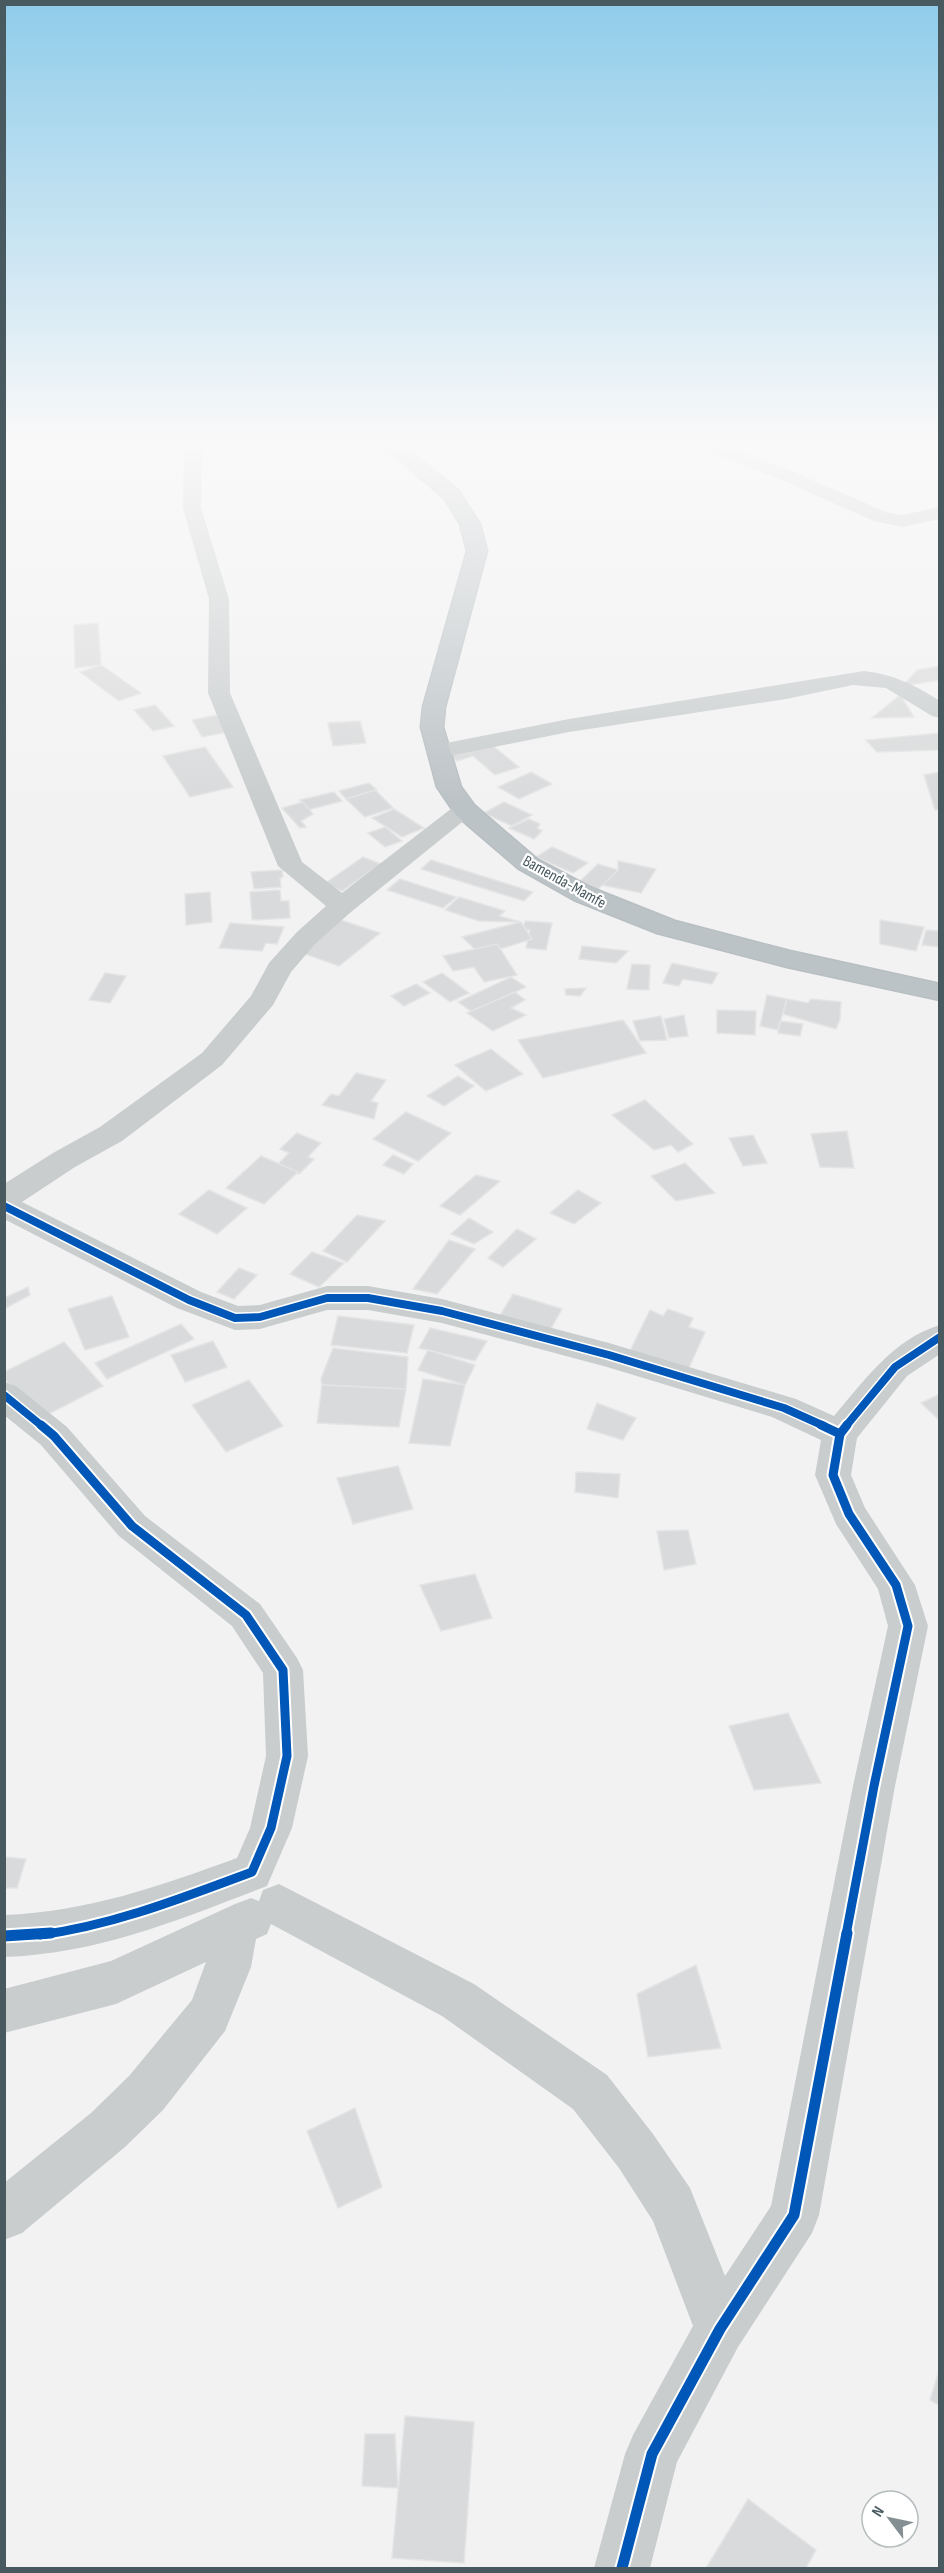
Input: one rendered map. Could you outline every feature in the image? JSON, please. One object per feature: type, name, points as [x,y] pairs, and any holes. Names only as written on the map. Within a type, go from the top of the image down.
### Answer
[{"type":"highway","name":"Bamenda-Mamfe","points":[[473,565],[434,708],[432,727],[449,786],[465,810],[528,864],[583,894],[620,910],[666,927],[787,959],[939,992]]},
{"type":"street","points":[[209,565],[219,599],[219,693],[232,731],[291,866],[342,906]]},
{"type":"street","points":[[439,751],[644,711],[797,691],[855,678],[873,678],[903,686],[939,711]]},
{"type":"street","points":[[4,1199],[46,1171],[111,1134],[212,1059],[262,999],[279,969],[306,939],[342,906],[465,810]]},
{"type":"street","points":[[4,1206],[189,1300],[235,1318],[260,1317],[327,1298],[368,1298],[442,1311],[609,1355],[784,1408],[840,1434]]},
{"type":"street","points":[[622,2568],[651,2454],[720,2329],[794,2215],[874,1786],[908,1626],[896,1585],[849,1514],[833,1475],[840,1434],[896,1367],[939,1337]]},
{"type":"street","points":[[4,1395],[54,1436],[132,1526],[246,1615],[283,1670],[287,1756],[271,1828],[266,1889],[236,1926],[116,1982],[4,2011]]},
{"type":"street","points":[[4,1936],[36,1937],[266,1889],[458,2000],[590,2092],[636,2151],[672,2206],[720,2329]]},
{"type":"street","points":[[4,2215],[108,2130],[131,2108],[146,2093],[209,2015],[228,1967],[236,1926]]},
{"type":"building","points":[[98,623],[101,665],[75,668],[74,625]]},
{"type":"building","points":[[101,665],[141,693],[119,701],[80,672]]},
{"type":"building","points":[[940,666],[940,680],[903,686],[917,670]]},
{"type":"building","points":[[900,695],[914,717],[872,718]]},
{"type":"building","points":[[155,705],[174,726],[153,731],[134,710]]},
{"type":"building","points":[[222,714],[233,731],[202,737],[192,720]]},
{"type":"building","points":[[360,721],[366,743],[333,746],[328,723]]},
{"type":"building","points":[[940,733],[940,750],[877,752],[866,740]]},
{"type":"building","points":[[487,741],[519,767],[495,775],[473,756],[457,761],[447,753]]},
{"type":"building","points":[[205,747],[233,787],[190,797],[163,756]]},
{"type":"building","points":[[531,772],[552,784],[519,799],[498,787]]},
{"type":"building","points":[[940,772],[940,809],[935,810],[924,775]]},
{"type":"building","points":[[369,783],[377,790],[346,799],[339,791]]},
{"type":"building","points":[[375,790],[393,808],[365,817],[346,799]]},
{"type":"building","points":[[334,792],[342,801],[308,810],[300,800]]},
{"type":"building","points":[[303,802],[313,814],[301,821],[306,827],[300,828],[282,808]]},
{"type":"building","points":[[504,802],[532,815],[512,826],[484,813]]},
{"type":"building","points":[[394,809],[424,828],[402,837],[372,818]]},
{"type":"building","points":[[529,819],[540,824],[537,828],[542,831],[534,839],[509,828]]},
{"type":"building","points":[[385,827],[402,841],[385,847],[368,833]]},
{"type":"building","points":[[552,847],[588,863],[573,873],[536,857]]},
{"type":"building","points":[[363,857],[381,864],[342,891],[324,884]]},
{"type":"building","points":[[431,860],[533,892],[524,901],[421,869]]},
{"type":"building","points":[[618,861],[656,869],[641,893],[602,885],[618,870]]},
{"type":"building","points":[[598,864],[618,870],[596,891],[576,885]]},
{"type":"building","points":[[282,870],[281,887],[254,889],[251,872]]},
{"type":"building","points":[[400,879],[456,897],[443,908],[387,890]]},
{"type":"building","points":[[280,890],[281,901],[289,901],[290,918],[252,920],[250,892]]},
{"type":"building","points":[[210,892],[212,922],[186,925],[185,894]]},
{"type":"building","points":[[459,897],[505,911],[499,916],[521,922],[479,921],[445,910]]},
{"type":"building","points":[[335,918],[380,933],[339,966],[302,953]]},
{"type":"building","points":[[880,920],[924,927],[916,951],[880,944]]},
{"type":"building","points":[[525,921],[552,923],[546,950],[526,948],[530,930],[523,930]]},
{"type":"building","points":[[521,922],[532,939],[481,955],[462,937]]},
{"type":"building","points":[[230,923],[284,927],[277,944],[266,943],[262,951],[219,948]]},
{"type":"building","points":[[926,930],[940,931],[940,947],[922,945]]},
{"type":"building","points":[[497,944],[517,975],[484,982],[474,967],[453,971],[443,956]]},
{"type":"building","points":[[582,946],[628,951],[616,963],[579,959]]},
{"type":"building","points":[[672,963],[718,973],[712,984],[683,979],[679,986],[663,983]]},
{"type":"building","points":[[632,964],[650,965],[649,990],[627,989]]},
{"type":"building","points":[[105,973],[126,976],[110,1003],[89,1000]]},
{"type":"building","points":[[442,973],[469,993],[450,1002],[423,982]]},
{"type":"building","points":[[511,977],[526,987],[472,1012],[458,1002]]},
{"type":"building","points":[[416,984],[430,993],[404,1006],[391,996]]},
{"type":"building","points":[[586,988],[580,996],[566,995],[565,989]]},
{"type":"building","points":[[515,992],[525,1000],[511,1008],[526,1015],[493,1031],[467,1013]]},
{"type":"building","points":[[767,995],[787,999],[778,1030],[760,1026]]},
{"type":"building","points":[[787,999],[808,1003],[811,999],[841,1002],[840,1019],[836,1029],[783,1014]]},
{"type":"building","points":[[717,1010],[756,1011],[755,1035],[717,1033]]},
{"type":"building","points":[[684,1015],[688,1036],[669,1038],[664,1019]]},
{"type":"building","points":[[661,1016],[667,1040],[640,1041],[633,1021]]},
{"type":"building","points":[[623,1020],[646,1053],[543,1078],[518,1040]]},
{"type":"building","points":[[780,1021],[803,1024],[800,1036],[778,1033]]},
{"type":"building","points":[[491,1049],[523,1074],[486,1091],[455,1065]]},
{"type":"building","points":[[356,1073],[386,1080],[371,1101],[378,1103],[374,1119],[322,1105],[331,1094],[339,1096]]},
{"type":"building","points":[[458,1076],[474,1086],[444,1106],[427,1096]]},
{"type":"building","points":[[645,1100],[693,1144],[678,1152],[671,1145],[654,1150],[612,1115]]},
{"type":"building","points":[[406,1112],[451,1133],[418,1161],[373,1139]]},
{"type":"building","points":[[847,1131],[854,1168],[820,1167],[811,1134]]},
{"type":"building","points":[[297,1133],[321,1143],[308,1157],[314,1159],[299,1174],[277,1165],[289,1153],[280,1149]]},
{"type":"building","points":[[753,1135],[767,1163],[743,1166],[729,1138]]},
{"type":"building","points":[[393,1155],[413,1164],[404,1174],[383,1165]]},
{"type":"building","points":[[261,1156],[298,1172],[264,1204],[226,1188]]},
{"type":"building","points":[[685,1163],[715,1193],[676,1201],[651,1176]]},
{"type":"building","points":[[476,1175],[500,1181],[460,1215],[440,1206]]},
{"type":"building","points":[[209,1190],[247,1208],[217,1234],[179,1214]]},
{"type":"building","points":[[578,1190],[601,1203],[574,1224],[550,1213]]},
{"type":"building","points":[[357,1215],[385,1221],[347,1262],[323,1251]]},
{"type":"building","points":[[469,1218],[493,1232],[474,1244],[451,1234]]},
{"type":"building","points":[[517,1229],[536,1239],[503,1267],[488,1258]]},
{"type":"building","points":[[449,1240],[475,1249],[437,1294],[413,1289]]},
{"type":"building","points":[[312,1252],[344,1263],[319,1287],[290,1274]]},
{"type":"building","points":[[239,1268],[257,1275],[234,1299],[217,1292]]},
{"type":"building","points":[[28,1287],[30,1295],[4,1309],[4,1298]]},
{"type":"building","points":[[513,1294],[562,1309],[549,1332],[499,1317]]},
{"type":"building","points":[[112,1296],[129,1337],[85,1350],[68,1309]]},
{"type":"building","points":[[668,1309],[693,1318],[689,1327],[705,1332],[687,1372],[630,1351],[650,1310],[663,1316]]},
{"type":"building","points":[[338,1316],[414,1325],[407,1353],[331,1345]]},
{"type":"building","points":[[181,1324],[194,1339],[107,1379],[95,1363]]},
{"type":"building","points":[[430,1328],[487,1341],[475,1361],[419,1348]]},
{"type":"building","points":[[213,1341],[227,1367],[185,1382],[171,1355]]},
{"type":"building","points":[[64,1342],[103,1386],[39,1419],[4,1378],[4,1372]]},
{"type":"building","points":[[333,1348],[408,1357],[406,1389],[322,1385],[321,1379]]},
{"type":"building","points":[[428,1350],[475,1365],[465,1385],[418,1370]]},
{"type":"building","points":[[423,1379],[465,1385],[450,1446],[409,1443]]},
{"type":"building","points":[[249,1380],[283,1426],[226,1452],[192,1405]]},
{"type":"building","points":[[322,1385],[406,1389],[399,1427],[317,1423]]},
{"type":"building","points":[[940,1394],[940,1421],[921,1403]]},
{"type":"building","points":[[597,1403],[636,1418],[623,1440],[587,1429]]},
{"type":"building","points":[[398,1466],[413,1509],[353,1524],[337,1478]]},
{"type":"building","points":[[576,1472],[620,1474],[618,1498],[575,1492]]},
{"type":"building","points":[[688,1530],[696,1564],[664,1570],[657,1531]]},
{"type":"building","points":[[475,1574],[492,1618],[441,1631],[420,1585]]},
{"type":"building","points":[[788,1713],[821,1783],[754,1790],[729,1726]]},
{"type":"building","points":[[4,1857],[26,1859],[17,1888],[4,1888]]},
{"type":"building","points":[[696,1965],[721,2048],[648,2057],[637,1994]]},
{"type":"building","points":[[355,2108],[382,2187],[338,2208],[307,2131]]},
{"type":"building","points":[[940,2368],[940,2406],[930,2400]]},
{"type":"building","points":[[405,2416],[474,2422],[464,2563],[392,2558]]},
{"type":"building","points":[[365,2434],[395,2434],[398,2488],[362,2486]]},
{"type":"building","points":[[748,2499],[816,2550],[806,2568],[706,2568]]},
{"type":"cycle path","points":[[4,1206],[189,1300],[235,1318],[260,1317],[327,1298],[368,1298],[442,1311],[609,1355],[784,1408],[840,1434]]},
{"type":"cycle path","points":[[622,2568],[652,2454],[720,2329],[794,2215],[874,1786],[908,1626],[896,1585],[849,1514],[833,1475],[840,1434],[895,1367],[940,1337]]},
{"type":"cycle path","points":[[4,1395],[54,1436],[132,1526],[246,1615],[283,1670],[287,1756],[271,1828],[252,1872],[131,1916],[68,1931],[4,1936]]}]
